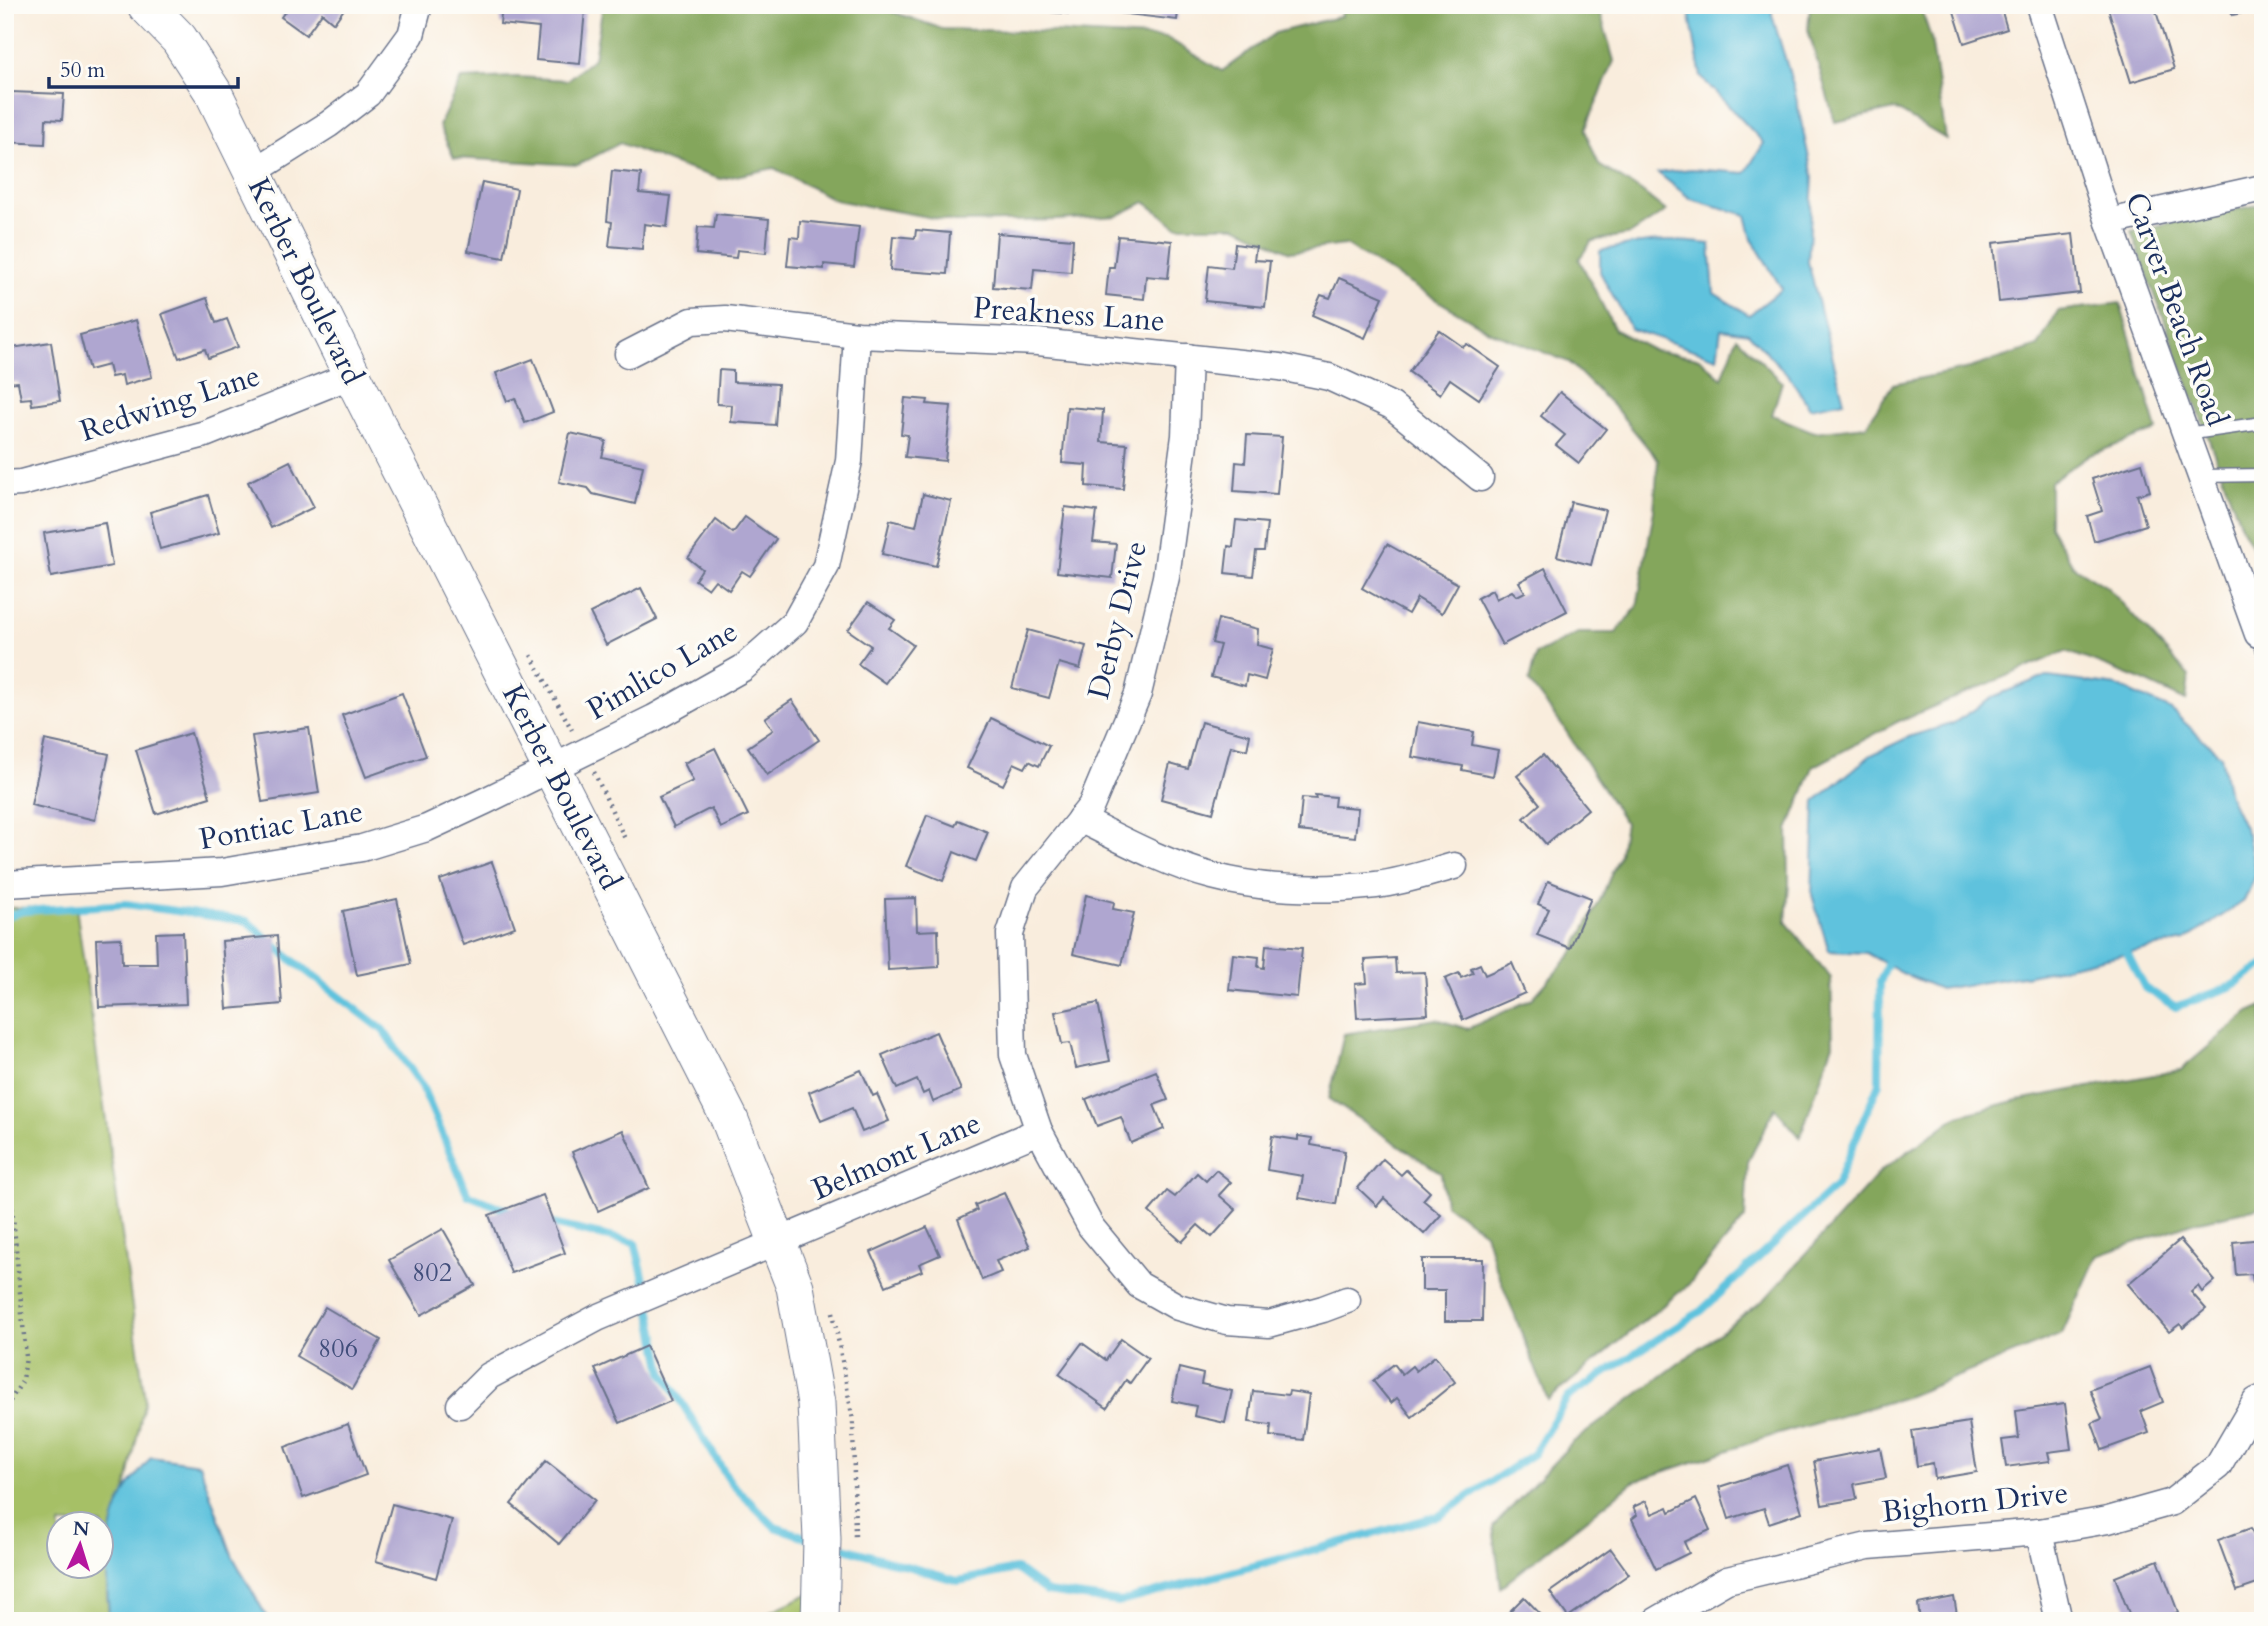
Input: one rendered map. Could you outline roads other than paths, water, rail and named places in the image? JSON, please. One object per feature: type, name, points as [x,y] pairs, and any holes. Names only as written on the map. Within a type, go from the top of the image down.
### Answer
[{"type":"street","name":"Kerber Boulevard","points":[[146,5],[179,39],[213,92],[352,375],[729,1118],[795,1287],[816,1403],[822,1539],[820,1621]]},
{"type":"street","points":[[253,172],[329,124],[368,94],[411,35],[419,5]]},
{"type":"street","name":"Carver Beach Road","points":[[2039,5],[2109,222],[2261,639]]},
{"type":"street","points":[[2109,222],[2263,188]]},
{"type":"street","name":"Preakness Lane","points":[[628,354],[692,321],[725,319],[857,335],[1038,342],[1279,367],[1329,377],[1392,406],[1480,478]]},
{"type":"street","name":"Pimlico Lane","points":[[552,769],[654,718],[743,668],[795,622],[826,566],[849,461],[857,335]]},
{"type":"street","name":"Derby Drive","points":[[1188,357],[1185,436],[1166,577],[1138,694],[1091,806],[1026,888],[1010,934],[1013,1055],[1039,1131],[1091,1227],[1139,1285],[1178,1307],[1227,1321],[1269,1324],[1347,1300]]},
{"type":"street","name":"Redwing Lane","points":[[5,484],[21,483],[205,434],[352,375]]},
{"type":"street","name":"Pontiac Lane","points":[[5,884],[222,872],[362,848],[426,828],[552,769]]},
{"type":"street","points":[[1080,819],[1140,849],[1211,876],[1270,887],[1327,889],[1379,885],[1454,866]]},
{"type":"street","name":"Belmont Lane","points":[[460,1405],[489,1376],[597,1318],[1039,1131]]},
{"type":"street","name":"Bighorn Drive","points":[[1656,1621],[1727,1580],[1868,1546],[2039,1532],[2108,1520],[2172,1502],[2218,1466],[2256,1401],[2263,1398]]},
{"type":"street","points":[[2039,1532],[2059,1621]]},
{"type":"lane","points":[[2186,434],[2263,423]]},
{"type":"lane","points":[[2202,476],[2263,475]]},
{"type":"water","points":[[1688,5],[1772,5],[1772,15],[1794,88],[1813,177],[1808,262],[1844,401],[1810,408],[1789,376],[1748,333],[1721,329],[1717,358],[1631,329],[1600,272],[1600,251],[1654,242],[1694,242],[1710,244],[1714,293],[1749,315],[1782,289],[1752,239],[1746,215],[1691,199],[1658,173],[1691,169],[1745,173],[1764,143],[1701,77]]},
{"type":"water","points":[[2048,677],[2117,686],[2170,709],[2221,756],[2229,796],[2248,836],[2256,875],[2244,901],[2184,941],[2029,975],[1940,989],[1902,973],[1866,953],[1829,951],[1812,895],[1815,801],[1871,755],[1911,736],[1952,724],[1995,696]]},
{"type":"water","points":[[151,1457],[199,1464],[233,1557],[269,1621],[110,1621],[107,1580],[116,1580],[116,1512],[134,1479]]},
{"type":"waterway","points":[[5,917],[23,911],[126,904],[247,921],[287,956],[383,1030],[422,1086],[468,1195],[512,1212]]},
{"type":"waterway","points":[[2123,945],[2145,988],[2176,1007],[2230,987],[2263,966]]},
{"type":"waterway","points":[[831,1544],[958,1581],[1016,1569],[1047,1592],[1120,1602],[1439,1516],[1533,1454],[1568,1397],[1701,1311],[1836,1186],[1879,1083],[1880,982],[1891,955]]},
{"type":"waterway","points":[[544,1222],[635,1243],[663,1372],[731,1483],[775,1527],[812,1539]]}]
